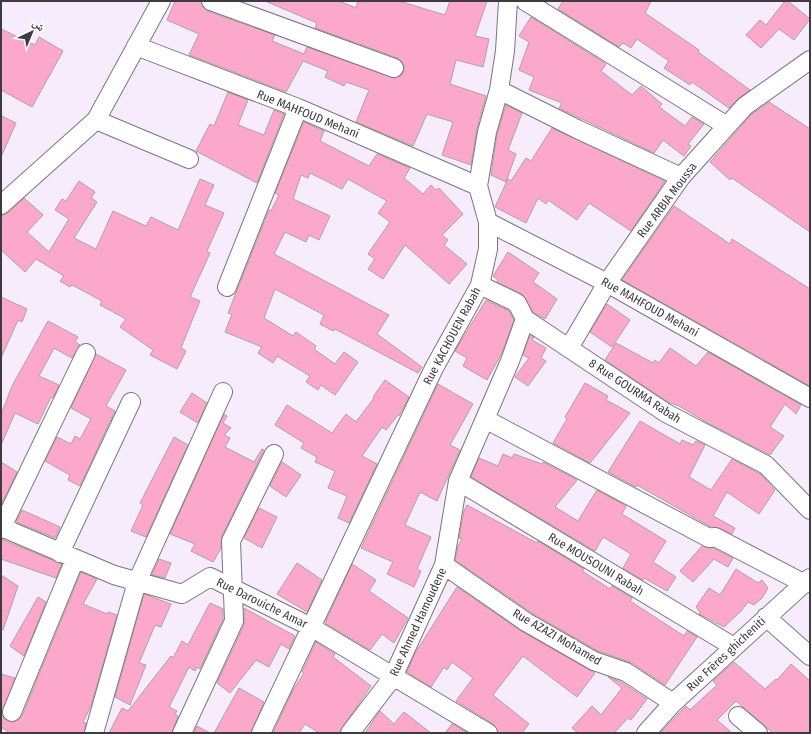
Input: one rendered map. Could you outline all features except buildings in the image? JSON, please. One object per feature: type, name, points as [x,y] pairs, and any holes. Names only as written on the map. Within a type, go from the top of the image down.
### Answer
[{"type":"street","points":[[1,205],[96,120],[161,1]]},
{"type":"street","points":[[211,1],[394,68]]},
{"type":"street","name":"Rue KACHOUEN Rabah","points":[[261,733],[434,368],[480,285],[488,249],[488,222],[478,186],[487,132],[499,90],[505,50],[508,1]]},
{"type":"street","points":[[525,1],[728,126]]},
{"type":"street","name":"Rue MAHFOUD Mehani","points":[[136,46],[298,108],[478,186]]},
{"type":"street","name":"Rue ARBIA Moussa","points":[[569,348],[607,282],[681,177],[745,106],[810,60]]},
{"type":"street","points":[[499,90],[577,129],[681,177]]},
{"type":"street","points":[[227,287],[298,108]]},
{"type":"street","points":[[96,120],[189,159]]},
{"type":"street","name":"Rue MAHFOUD Mehani","points":[[488,222],[607,282],[810,398]]},
{"type":"street","name":"8 Rue GOURMA Rabah","points":[[480,285],[517,303],[525,319],[666,413],[766,465],[810,510]]},
{"type":"street","name":"Rue Ahmed Hamoudene","points":[[350,733],[393,677],[444,565],[458,481],[510,361],[525,319]]},
{"type":"street","points":[[1,528],[86,354]]},
{"type":"street","points":[[94,733],[138,582],[223,392]]},
{"type":"street","points":[[12,712],[68,556],[131,402]]},
{"type":"street","points":[[485,419],[709,538],[716,537],[808,581]]},
{"type":"street","points":[[182,733],[234,621],[231,541],[274,454]]},
{"type":"street","name":"Rue MOUSOUNI Rabah","points":[[458,481],[734,647]]},
{"type":"street","name":"Rue Darouiche Amar","points":[[1,528],[114,575],[182,594],[210,577],[311,627],[488,733]]},
{"type":"street","name":"Rue AZAZI Mohamed","points":[[444,565],[526,622],[594,661],[626,672],[673,703]]},
{"type":"street","name":"Rue Frères ghicheniti","points":[[646,733],[673,703],[766,617],[808,581]]},
{"type":"street","points":[[766,617],[810,656]]},
{"type":"street","points":[[738,716],[758,733]]}]
